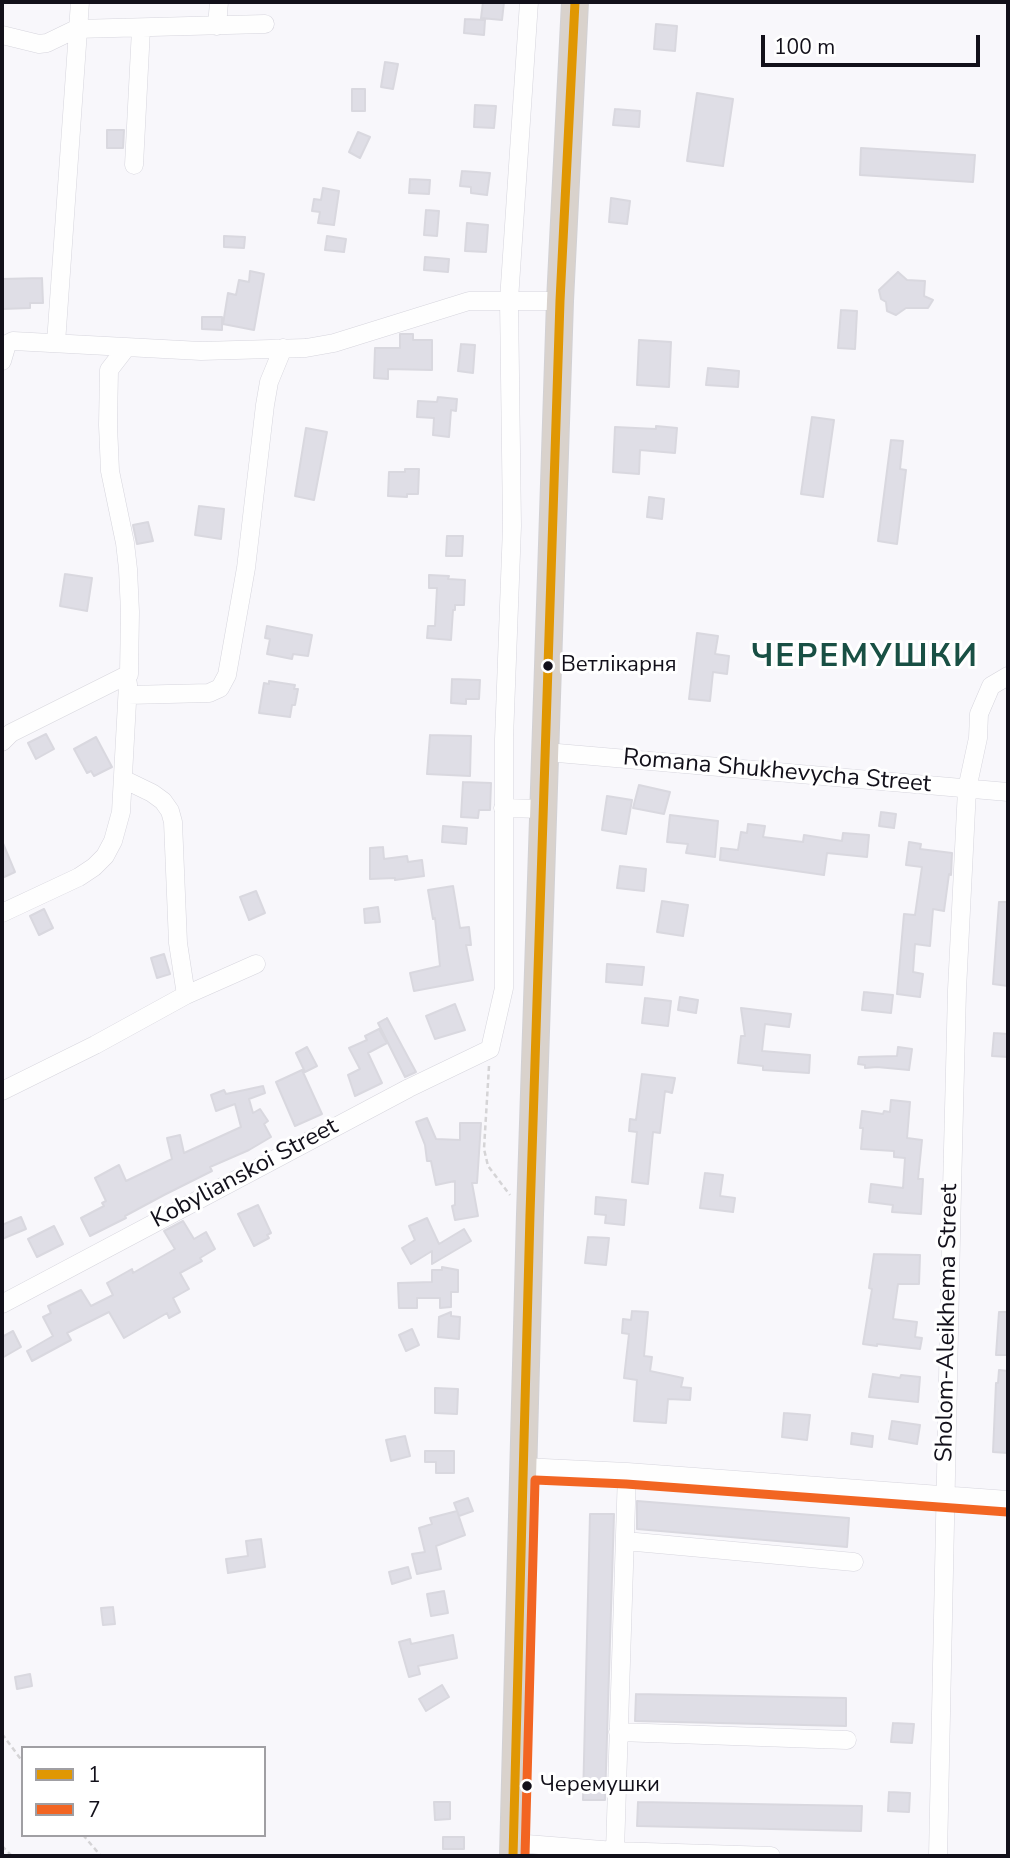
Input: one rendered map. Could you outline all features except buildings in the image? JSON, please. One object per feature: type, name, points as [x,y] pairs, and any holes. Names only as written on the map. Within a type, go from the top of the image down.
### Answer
[{"type":"highway","points":[[513,1849],[559,300],[575,2]]},
{"type":"street","points":[[56,343],[80,2]]},
{"type":"street","points":[[217,26],[219,2]]},
{"type":"street","points":[[490,1049],[504,988],[503,808],[512,526],[509,300],[529,2]]},
{"type":"street","points":[[2,35],[19,41],[47,43],[76,29],[265,24]]},
{"type":"street","points":[[134,165],[141,29]]},
{"type":"street","points":[[2,361],[9,342],[201,351],[334,343],[469,301],[559,300]]},
{"type":"street","points":[[2,913],[79,877],[100,862],[118,828],[128,695],[130,612],[125,543],[110,471],[108,400],[110,370],[127,348]]},
{"type":"street","points":[[128,695],[209,693],[220,688],[227,675],[246,568],[265,405],[269,382],[283,348]]},
{"type":"street","points":[[2,742],[11,733],[129,674]]},
{"type":"street","name":"Sholom-Aleikhema Street","points":[[938,1856],[957,989],[967,789],[978,738],[979,714],[991,686],[1008,676]]},
{"type":"street","name":"Romana Shukhevycha Street","points":[[546,752],[1008,792]]},
{"type":"street","points":[[123,779],[152,793],[163,801],[170,811],[173,822],[178,943],[186,995]]},
{"type":"street","points":[[503,808],[543,809]]},
{"type":"street","points":[[2,1091],[95,1045],[186,995],[256,964]]},
{"type":"street","name":"Kobylianskoi Street","points":[[2,1304],[409,1087],[490,1049]]},
{"type":"street","points":[[523,1467],[1008,1500]]},
{"type":"street","points":[[615,1851],[627,1472]]},
{"type":"street","points":[[625,1541],[854,1562]]},
{"type":"street","points":[[618,1732],[847,1740]]},
{"type":"street","points":[[513,1849],[771,1856]]},
{"type":"path","points":[[490,1049],[484,1149],[488,1166],[514,1201],[530,1214]]},
{"type":"path","points":[[2,1734],[21,1759]]},
{"type":"path","points":[[85,1837],[101,1856]]},
{"type":"path","points":[[2,1846],[12,1856]]},
{"type":"transit line","name":"1","points":[[513,1856],[530,1214],[560,301],[575,2]]},
{"type":"transit line","name":"7","points":[[525,1856],[535,1480],[626,1484],[1007,1512]]},
{"type":"place","name":"Ветлікарня","points":[[548,666]]},
{"type":"place","name":"Черемушки","points":[[527,1786]]},
{"type":"district","name":"ЧЕРЕМУШКИ","points":[[865,658]]}]
